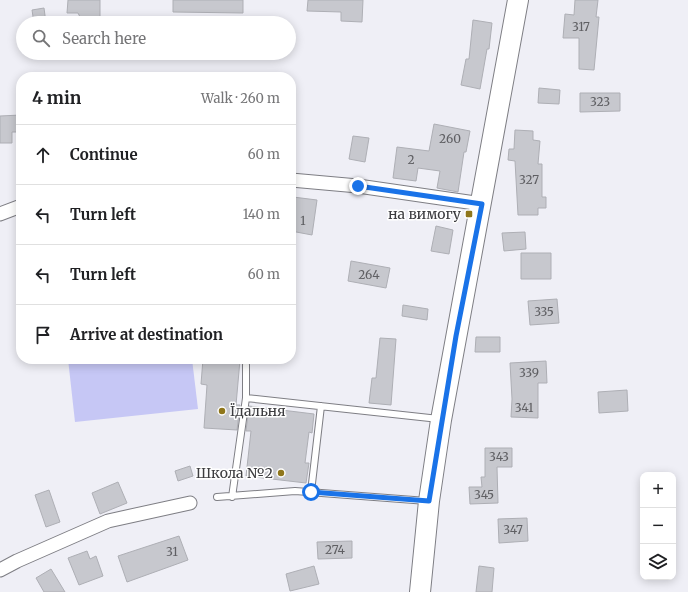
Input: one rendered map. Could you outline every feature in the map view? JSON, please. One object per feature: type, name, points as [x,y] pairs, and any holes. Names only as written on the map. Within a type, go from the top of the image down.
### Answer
[{"type":"main road","points":[[420,592],[429,501],[441,420],[482,204],[518,0]]},
{"type":"street","points":[[296,180],[358,186],[482,204]]},
{"type":"street","points":[[0,214],[16,208]]},
{"type":"street","points":[[0,570],[17,560],[108,521],[190,504]]},
{"type":"lane","points":[[232,496],[246,398],[246,365]]},
{"type":"lane","points":[[246,398],[441,420]]},
{"type":"lane","points":[[311,492],[321,406]]},
{"type":"lane","points":[[217,497],[295,491],[429,501]]},
{"type":"shaded area","points":[[69,364],[193,364],[198,409],[75,422]]},
{"type":"building","points":[[68,0],[100,0],[100,16],[80,16],[78,13],[67,13]]},
{"type":"building","points":[[173,0],[243,0],[243,13],[173,12]]},
{"type":"building","points":[[308,0],[363,0],[362,22],[341,21],[341,12],[307,11]]},
{"type":"building","points":[[575,0],[598,0],[596,17],[599,17],[594,70],[579,69],[579,38],[563,38],[565,14],[574,15]]},
{"type":"building","points":[[44,8],[45,16],[33,16],[32,10]]},
{"type":"building","points":[[473,20],[492,23],[489,49],[487,49],[480,89],[461,85],[466,59],[469,59]]},
{"type":"building","points":[[539,88],[560,90],[559,104],[538,103]]},
{"type":"building","points":[[580,93],[620,93],[620,111],[580,112]]},
{"type":"building","points":[[16,115],[16,132],[12,132],[12,143],[0,143],[0,116]]},
{"type":"building","points":[[434,124],[470,131],[466,152],[464,152],[458,192],[437,188],[440,171],[418,168],[416,181],[393,178],[397,147],[429,151]]},
{"type":"building","points":[[515,130],[533,131],[533,140],[540,141],[538,164],[542,164],[542,197],[546,197],[546,208],[538,208],[538,215],[518,215],[515,161],[508,160],[509,149],[514,149]]},
{"type":"building","points":[[353,136],[369,138],[365,162],[349,159]]},
{"type":"building","points":[[296,197],[317,200],[312,235],[296,232]]},
{"type":"building","points":[[436,226],[453,230],[449,254],[431,251]]},
{"type":"building","points":[[525,232],[526,249],[504,251],[502,233]]},
{"type":"building","points":[[521,253],[551,253],[551,279],[521,279]]},
{"type":"building","points":[[351,261],[390,268],[386,288],[348,281]]},
{"type":"building","points":[[557,299],[559,323],[530,325],[528,301]]},
{"type":"building","points":[[403,305],[428,309],[427,320],[402,316]]},
{"type":"building","points":[[476,337],[500,337],[500,352],[475,352]]},
{"type":"building","points":[[380,338],[396,339],[391,405],[369,403],[372,378],[376,378]]},
{"type":"building","points":[[546,361],[547,383],[538,383],[538,418],[511,417],[512,399],[510,363]]},
{"type":"building","points":[[203,364],[240,364],[236,405],[240,405],[237,430],[204,428],[207,385],[201,384]]},
{"type":"building","points":[[627,390],[628,411],[599,413],[598,392]]},
{"type":"building","points":[[249,406],[314,414],[312,433],[309,432],[305,463],[309,463],[306,483],[246,476],[251,431],[246,431]]},
{"type":"building","points":[[485,448],[512,448],[512,467],[497,467],[498,503],[470,504],[469,487],[482,487],[481,477],[485,477]]},
{"type":"building","points":[[190,466],[193,476],[178,481],[175,471]]},
{"type":"building","points":[[118,482],[127,503],[100,514],[92,493]]},
{"type":"building","points":[[49,490],[60,522],[46,527],[35,495]]},
{"type":"building","points":[[527,518],[528,541],[499,543],[498,519]]},
{"type":"building","points":[[179,536],[188,560],[127,582],[118,556]]},
{"type":"building","points":[[352,541],[352,558],[318,559],[317,542]]},
{"type":"building","points":[[87,551],[90,559],[96,556],[103,576],[79,585],[68,558]]},
{"type":"building","points":[[314,566],[319,584],[290,591],[286,574]]},
{"type":"building","points":[[479,566],[494,568],[492,592],[476,592]]},
{"type":"building","points":[[51,569],[65,592],[44,592],[36,578]]},
{"type":"place","name":"на вимогу","points":[[469,214]]},
{"type":"place","name":"Їдальня","points":[[222,411]]},
{"type":"place","name":"Школа №2","points":[[281,473]]},
{"type":"route","points":[[311,492],[429,501],[441,420],[482,204],[358,186]]}]
